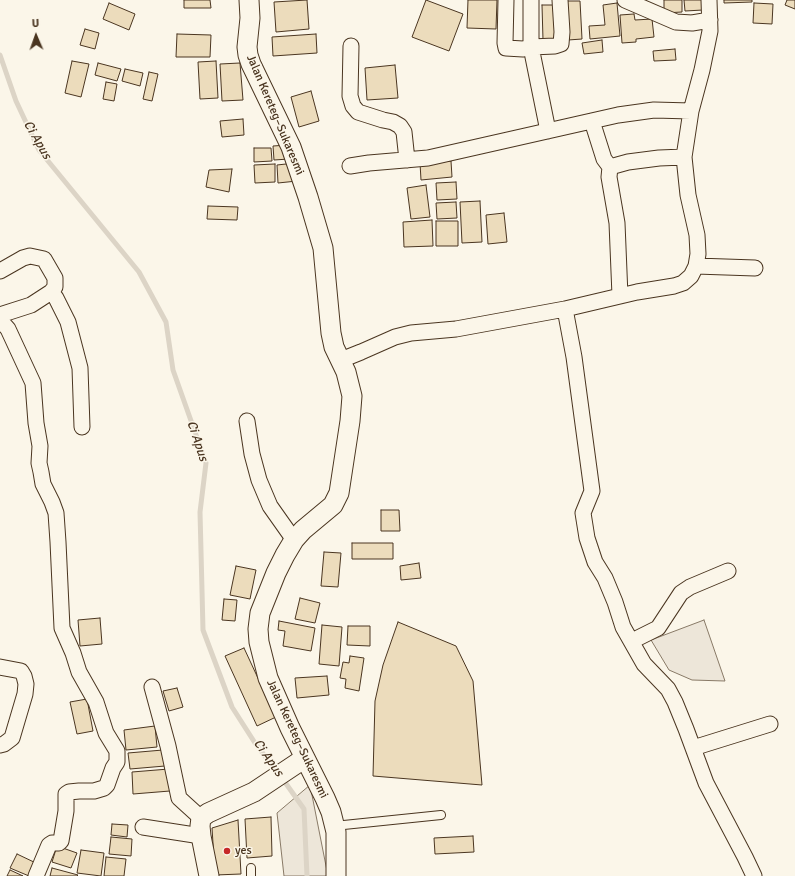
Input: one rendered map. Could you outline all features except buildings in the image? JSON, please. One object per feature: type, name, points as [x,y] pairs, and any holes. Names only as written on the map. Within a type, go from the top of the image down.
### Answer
[{"type":"street","name":"Jalan Kereteg–Sukaresmi","points":[[248,0],[250,18],[247,47],[248,55],[291,147],[308,197],[323,248],[330,333],[334,347],[350,384],[352,409],[339,493],[332,504],[309,524],[294,540],[276,573],[260,613],[258,629],[259,642],[268,678],[290,728],[300,762],[325,798],[336,832],[336,876]]},
{"type":"street","points":[[506,0],[506,48],[523,49],[561,44],[562,32],[560,0]]},
{"type":"street","points":[[531,0],[531,47],[548,130]]},
{"type":"street","points":[[624,0],[676,22],[692,23],[710,20]]},
{"type":"street","points":[[340,360],[395,337],[411,333],[456,329],[564,309],[620,296],[674,286],[683,283],[691,276],[696,266],[698,254],[698,235],[688,195],[684,157],[691,111],[710,31],[709,0]]},
{"type":"street","points":[[351,46],[350,96],[353,106],[358,112],[393,122],[400,126],[404,132],[407,160]]},
{"type":"street","points":[[350,166],[428,158],[618,115],[654,110],[691,111]]},
{"type":"street","points":[[592,121],[604,159],[610,167],[609,177],[617,223],[620,296]]},
{"type":"street","points":[[610,167],[628,162],[659,158],[684,157]]},
{"type":"street","points":[[0,271],[23,258],[30,256],[44,259],[55,278],[55,287],[51,292],[31,305],[0,315]]},
{"type":"street","points":[[696,266],[755,268]]},
{"type":"street","points":[[51,292],[56,298],[68,322],[80,368],[82,427]]},
{"type":"street","points":[[564,309],[574,357],[592,491],[583,513],[587,538],[595,562],[605,578],[623,627],[644,664],[668,689],[675,702],[706,783],[754,876]]},
{"type":"street","points":[[0,320],[8,328],[33,382],[36,423],[40,446],[40,472],[43,484],[56,513],[62,628],[73,652],[79,672],[96,702],[106,733],[117,751],[117,762],[113,768],[107,785],[104,788],[94,791],[69,792],[66,794],[66,811],[61,840],[59,843],[52,843],[49,845],[36,876]]},
{"type":"street","points":[[247,422],[252,454],[259,480],[270,506],[294,540]]},
{"type":"street","points":[[632,641],[658,628],[681,593],[690,587],[728,570]]},
{"type":"street","points":[[0,667],[21,671],[26,684],[25,694],[12,738],[0,745]]},
{"type":"street","points":[[152,686],[168,746],[179,798],[201,827],[209,876]]},
{"type":"street","points":[[693,748],[770,724]]},
{"type":"street","points":[[201,827],[208,813],[254,792],[300,762]]},
{"type":"street","points":[[143,827],[201,827]]},
{"type":"lane","points":[[334,826],[441,815]]},
{"type":"shaded area","points":[[704,620],[725,681],[692,680],[669,670],[651,640]]},
{"type":"shaded area","points":[[310,785],[328,876],[284,876],[277,813]]},
{"type":"waterway","name":"Ci Apus","points":[[0,55],[16,101],[39,150],[139,272],[166,322],[173,370],[206,463],[200,512],[203,630],[232,707],[255,743],[277,772]]},
{"type":"waterway","name":"Ci Apus","points":[[282,778],[304,809],[307,876]]},
{"type":"place","name":"yes","points":[[227,851]]}]
